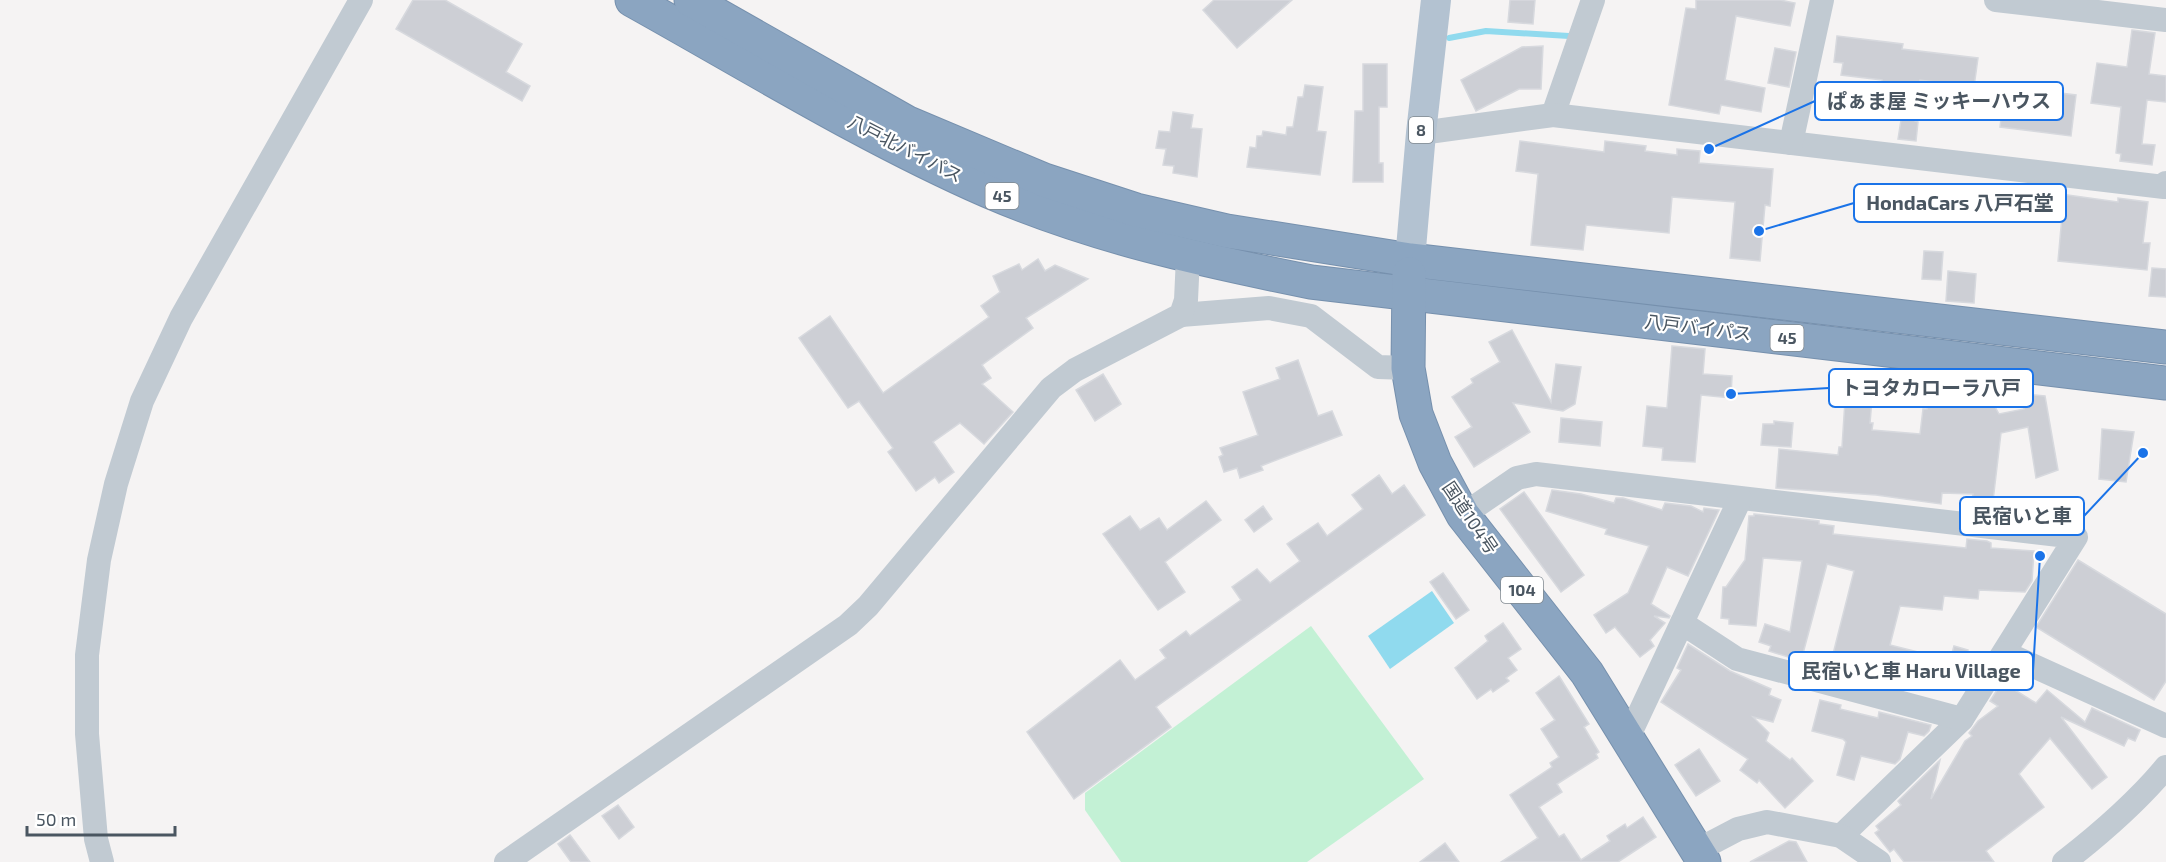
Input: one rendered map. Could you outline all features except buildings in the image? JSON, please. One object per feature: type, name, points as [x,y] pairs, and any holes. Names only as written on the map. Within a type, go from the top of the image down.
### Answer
[{"type":"highway","name":"八戸北バイパス","points":[[632,0],[897,147],[989,191],[1076,224],[1188,257],[1311,282],[1408,294]]},
{"type":"highway","name":"八戸北バイパス","points":[[691,0],[908,123],[1044,180],[1136,210],[1204,226],[1410,260]]},
{"type":"highway","name":"国道104号","points":[[1410,260],[1408,368],[1420,424],[1435,464],[1463,515],[1587,673],[1699,858]]},
{"type":"highway","name":"八戸バイパス","points":[[1410,260],[2166,347]]},
{"type":"highway","name":"八戸バイパス","points":[[1408,294],[2166,383]]},
{"type":"main road","name":"8","points":[[1410,260],[1436,0]]},
{"type":"street","points":[[102,862],[96,838],[87,734],[87,656],[99,560],[116,484],[142,401],[182,318],[361,0]]},
{"type":"street","points":[[1553,115],[1593,0]]},
{"type":"street","points":[[1791,143],[1822,0]]},
{"type":"street","points":[[1996,0],[2166,20]]},
{"type":"street","points":[[1421,133],[1553,115],[2164,187],[2166,183]]},
{"type":"street","points":[[1181,315],[1186,300],[1188,257]]},
{"type":"street","points":[[506,862],[848,625],[868,606],[1051,388],[1075,370],[1181,315],[1269,308],[1311,316],[1378,367],[1408,368]]},
{"type":"street","points":[[1463,515],[1517,478],[1536,474],[2076,537],[1962,719],[1841,836]]},
{"type":"street","points":[[1627,740],[1740,499]]},
{"type":"street","points":[[1682,623],[1737,659],[1962,719]]},
{"type":"street","points":[[2005,653],[2166,726]]},
{"type":"street","points":[[2064,862],[2088,844],[2166,767]]},
{"type":"street","points":[[1699,858],[1738,829],[1767,822],[1841,836],[1879,862]]},
{"type":"green space","points":[[1311,626],[1424,779],[1307,862],[1121,862],[1085,810],[1085,793]]},
{"type":"water","points":[[1432,591],[1454,623],[1390,669],[1368,636]]},
{"type":"waterway","points":[[1449,38],[1486,31],[1569,36]]},
{"type":"place","name":"ぱぁま屋 ミッキーハウス","points":[[1709,149]]},
{"type":"place","name":"HondaCars 八戸石堂","points":[[1759,231]]},
{"type":"place","name":"トヨタカローラ八戸","points":[[1731,394]]},
{"type":"place","name":"民宿いと車","points":[[2143,453]]},
{"type":"place","name":"民宿いと車 Haru Village","points":[[2040,556]]}]
